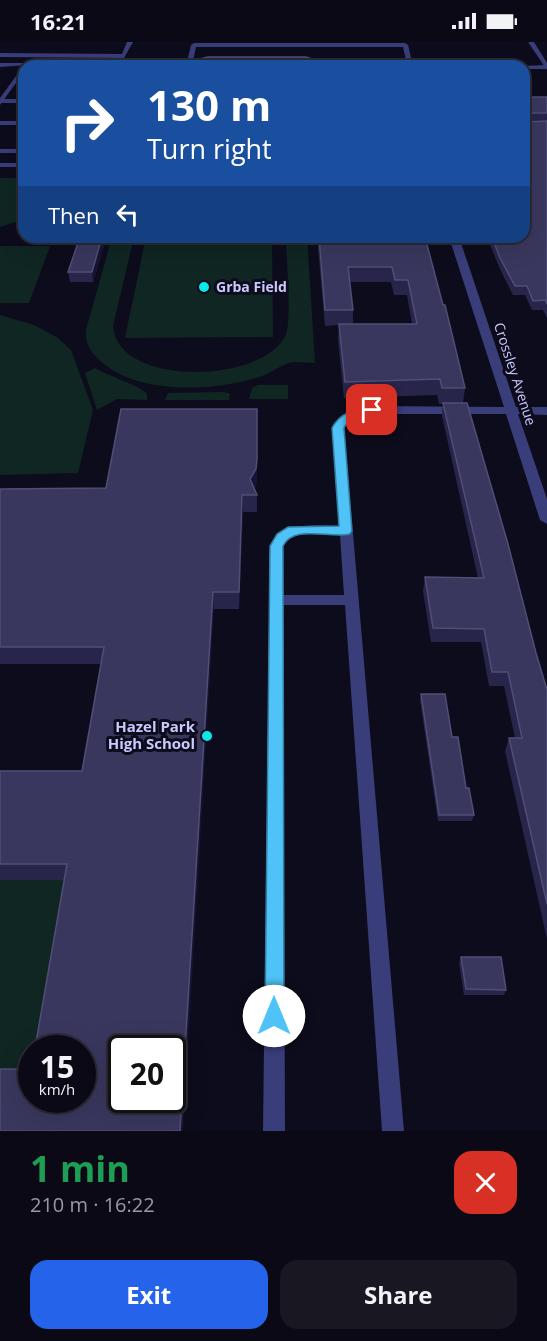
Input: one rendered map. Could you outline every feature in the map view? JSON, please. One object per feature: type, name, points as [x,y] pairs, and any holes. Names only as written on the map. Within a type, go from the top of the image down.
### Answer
[{"type":"street","points":[[531,42],[546,66]]},
{"type":"street","points":[[1,99],[18,76]]},
{"type":"street","points":[[0,123],[18,123]]},
{"type":"street","name":"Crossley Avenue","points":[[456,243],[547,520]]},
{"type":"street","points":[[372,410],[547,411]]},
{"type":"lane","points":[[116,47],[129,45]]},
{"type":"lane","points":[[0,55],[124,56],[129,45]]},
{"type":"lane","points":[[190,60],[194,45],[405,45],[409,60]]},
{"type":"lane","points":[[374,45],[377,60]]},
{"type":"lane","points":[[0,65],[18,66]]},
{"type":"lane","points":[[530,67],[546,66]]},
{"type":"lane","points":[[1,99],[18,100]]},
{"type":"lane","points":[[0,151],[18,151]]},
{"type":"lane","points":[[0,165],[18,165]]},
{"type":"lane","points":[[372,410],[352,414],[342,420],[338,428],[393,1131]]},
{"type":"lane","points":[[274,1131],[276,546],[281,537],[293,530],[345,531]]},
{"type":"lane","points":[[276,600],[351,600]]},
{"type":"green space","points":[[0,178],[18,178],[18,221],[0,227]]},
{"type":"green space","points":[[110,243],[133,243],[113,326],[121,346],[139,360],[164,369],[194,372],[224,370],[251,363],[273,351],[286,334],[289,302],[286,243],[307,243],[315,363],[288,363],[259,377],[222,385],[179,387],[158,385],[120,374],[104,364],[88,345],[86,330]]},
{"type":"green space","name":"Grba Field","points":[[145,243],[272,243],[273,337],[125,338]]},
{"type":"green space","points":[[0,246],[50,246],[29,303],[0,303]]},
{"type":"green space","points":[[0,315],[34,325],[58,338],[71,350],[93,410],[78,473],[0,475]]},
{"type":"green space","points":[[95,368],[144,391],[147,394],[147,400],[117,399],[97,410],[85,373]]},
{"type":"green space","points":[[258,385],[288,385],[288,399],[249,399],[252,388]]},
{"type":"green space","points":[[223,392],[230,394],[229,400],[165,400],[168,393]]},
{"type":"green space","points":[[0,880],[72,880],[46,1035],[18,1035],[18,1082],[0,1082]]},
{"type":"building","points":[[208,57],[306,57],[315,60],[196,60]]},
{"type":"building","points":[[530,97],[547,97],[547,113],[530,113]]},
{"type":"building","points":[[547,121],[547,304],[545,300],[533,301],[527,286],[515,286],[494,243],[530,243],[530,122]]},
{"type":"building","points":[[78,243],[100,243],[92,272],[68,272]]},
{"type":"building","points":[[319,243],[427,243],[443,305],[445,305],[465,388],[442,388],[440,379],[345,382],[339,324],[417,324],[408,280],[395,280],[392,267],[348,267],[353,310],[325,310]]},
{"type":"building","points":[[443,403],[467,403],[547,690],[547,904],[509,738],[522,738],[508,672],[492,672],[484,629],[433,628],[425,577],[484,578]]},
{"type":"building","points":[[121,409],[257,409],[256,469],[250,479],[257,495],[242,495],[239,592],[213,592],[186,1035],[108,1035],[108,1113],[181,1113],[180,1131],[0,1131],[0,1069],[18,1069],[18,1113],[96,1113],[96,1035],[37,1035],[67,864],[0,864],[0,771],[82,771],[104,647],[0,647],[0,489],[106,488]]},
{"type":"building","points":[[421,694],[445,694],[452,737],[458,737],[466,788],[469,788],[474,815],[439,815]]},
{"type":"building","points":[[461,957],[501,957],[506,990],[466,989]]},
{"type":"place","name":"Grba Field","points":[[204,287]]},
{"type":"place","name":"Hazel Park High School","points":[[207,736]]},
{"type":"route","points":[[274,1016],[276,546],[281,537],[293,530],[345,531],[338,428],[342,420],[352,414],[372,410]]}]
